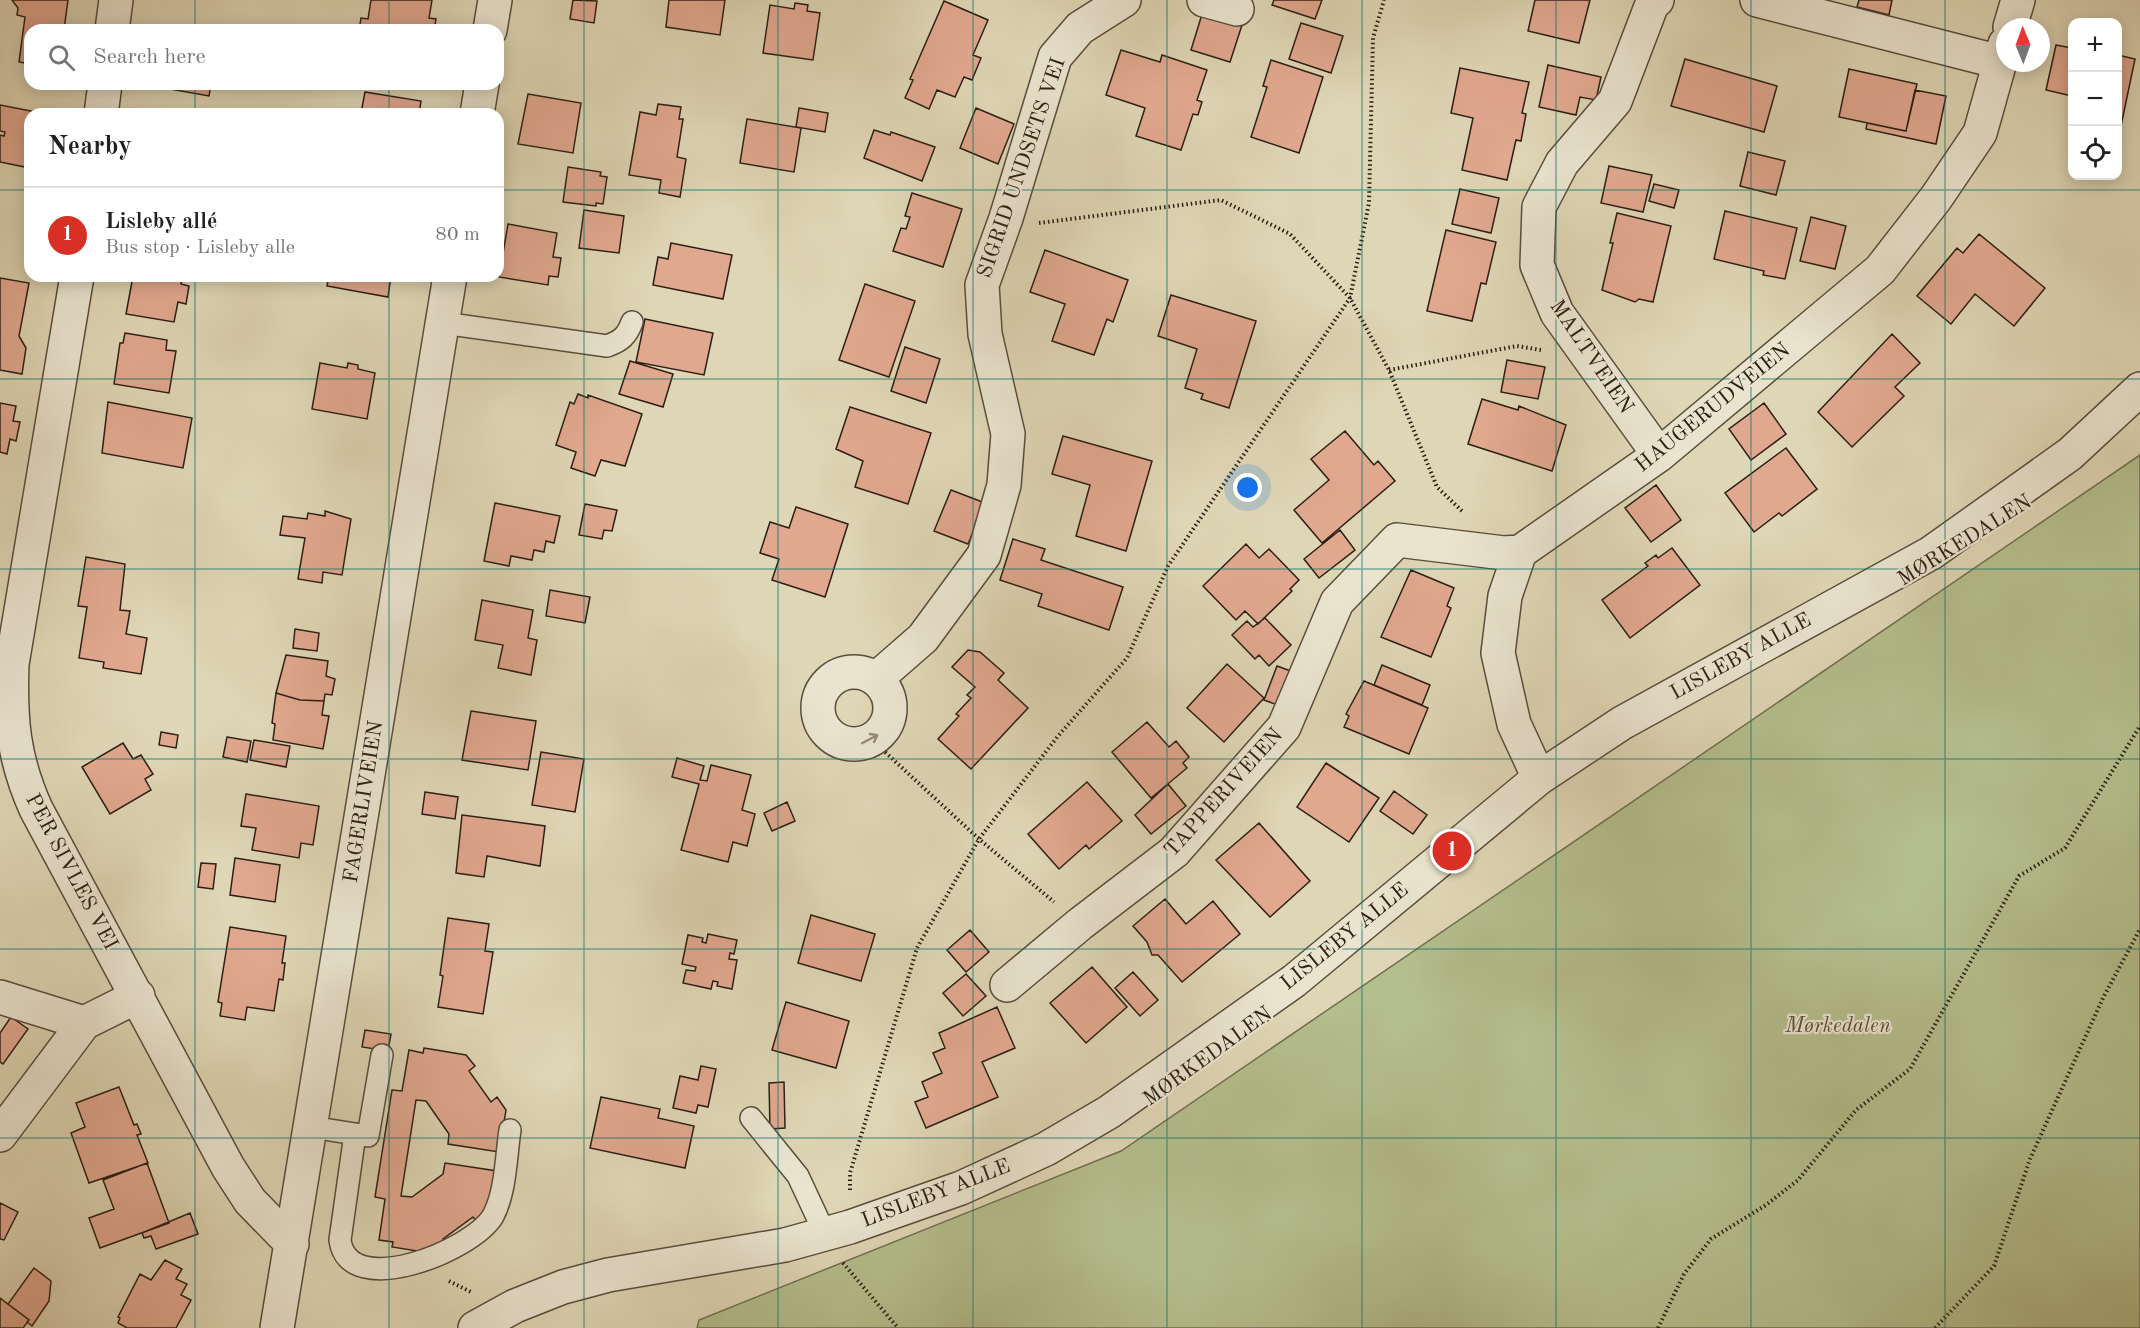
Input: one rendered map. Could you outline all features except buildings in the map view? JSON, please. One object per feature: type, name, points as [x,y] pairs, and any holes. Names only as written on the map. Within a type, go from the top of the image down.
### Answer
[{"type":"street","points":[[113,24],[116,0]]},
{"type":"street","points":[[491,24],[495,0]]},
{"type":"street","name":"SIGRID UNDSETS VEI","points":[[876,679],[923,638],[984,555],[1004,485],[1008,434],[985,334],[982,285],[1006,218],[1054,57],[1080,28],[1124,0]]},
{"type":"street","points":[[1204,0],[1237,9]]},
{"type":"street","name":"MALTVEIEN","points":[[1657,0],[1652,4],[1615,101],[1562,164],[1539,207],[1537,265],[1557,313],[1586,357],[1659,455]]},
{"type":"street","points":[[1757,0],[1996,53]]},
{"type":"street","points":[[2013,18],[2018,0]]},
{"type":"street","name":"HAUGERUDVEIEN","points":[[1512,553],[1659,455],[1880,270],[1936,198],[1980,133],[1997,72]]},
{"type":"street","points":[[102,108],[104,90]]},
{"type":"street","points":[[478,108],[481,90]]},
{"type":"street","name":"PER SIVLES VEI","points":[[76,282],[12,664],[12,733],[21,778],[228,1167],[250,1201],[292,1244]]},
{"type":"street","name":"FAGERLIVEIEN","points":[[277,1328],[449,282]]},
{"type":"street","name":"LISLEBY ALLE","points":[[475,1328],[515,1306],[563,1287],[608,1275],[785,1245],[836,1231],[961,1188],[1046,1149],[1109,1112],[1294,981],[1539,778],[1622,723],[1931,553],[2070,454],[2140,389]]},
{"type":"street","name":"TAPPERIVEIEN","points":[[1007,985],[1080,924],[1174,852],[1284,727],[1337,602],[1397,540],[1512,553]]},
{"type":"street","points":[[1512,553],[1498,652],[1514,724],[1539,778]]},
{"type":"street","points":[[851,672],[864,673],[876,679],[885,690],[890,703],[890,716],[883,730],[872,740],[858,744],[843,742],[830,735],[821,723],[818,710],[824,691],[838,676],[851,672]]},
{"type":"street","points":[[0,1135],[84,1023],[138,996]]},
{"type":"street","points":[[0,997],[84,1023]]},
{"type":"lane","points":[[443,323],[608,346],[626,336],[632,322]]},
{"type":"lane","points":[[311,1127],[368,1136],[382,1055]]},
{"type":"lane","points":[[751,1118],[798,1176],[836,1231]]},
{"type":"lane","points":[[355,1134],[340,1240],[344,1256],[350,1262],[369,1268],[432,1259],[454,1249],[475,1234],[492,1217],[498,1203],[510,1130]]},
{"type":"path","points":[[898,1328],[837,1255],[836,1231],[850,1173],[916,948],[979,839],[1058,736],[1127,658],[1168,566],[1350,298],[1369,203],[1373,38],[1384,0]]},
{"type":"path","points":[[1006,218],[1028,224],[1221,200],[1290,234],[1350,298],[1389,370],[1437,487],[1512,553]]},
{"type":"path","points":[[1389,370],[1517,346],[1586,357]]},
{"type":"path","points":[[1658,1328],[1684,1274],[1711,1239],[1766,1205],[1798,1180],[1856,1110],[1910,1069],[2019,876],[2065,848],[2140,726]]},
{"type":"path","points":[[872,740],[979,839],[1080,924]]},
{"type":"path","points":[[1935,1328],[1994,1266],[2030,1159],[2103,998],[2140,929]]},
{"type":"green space","name":"Mørkedalen","points":[[2140,455],[2140,1328],[697,1328],[699,1320],[1121,1151]]},
{"type":"place","name":"Lisleby allé","points":[[1452,851]]}]
